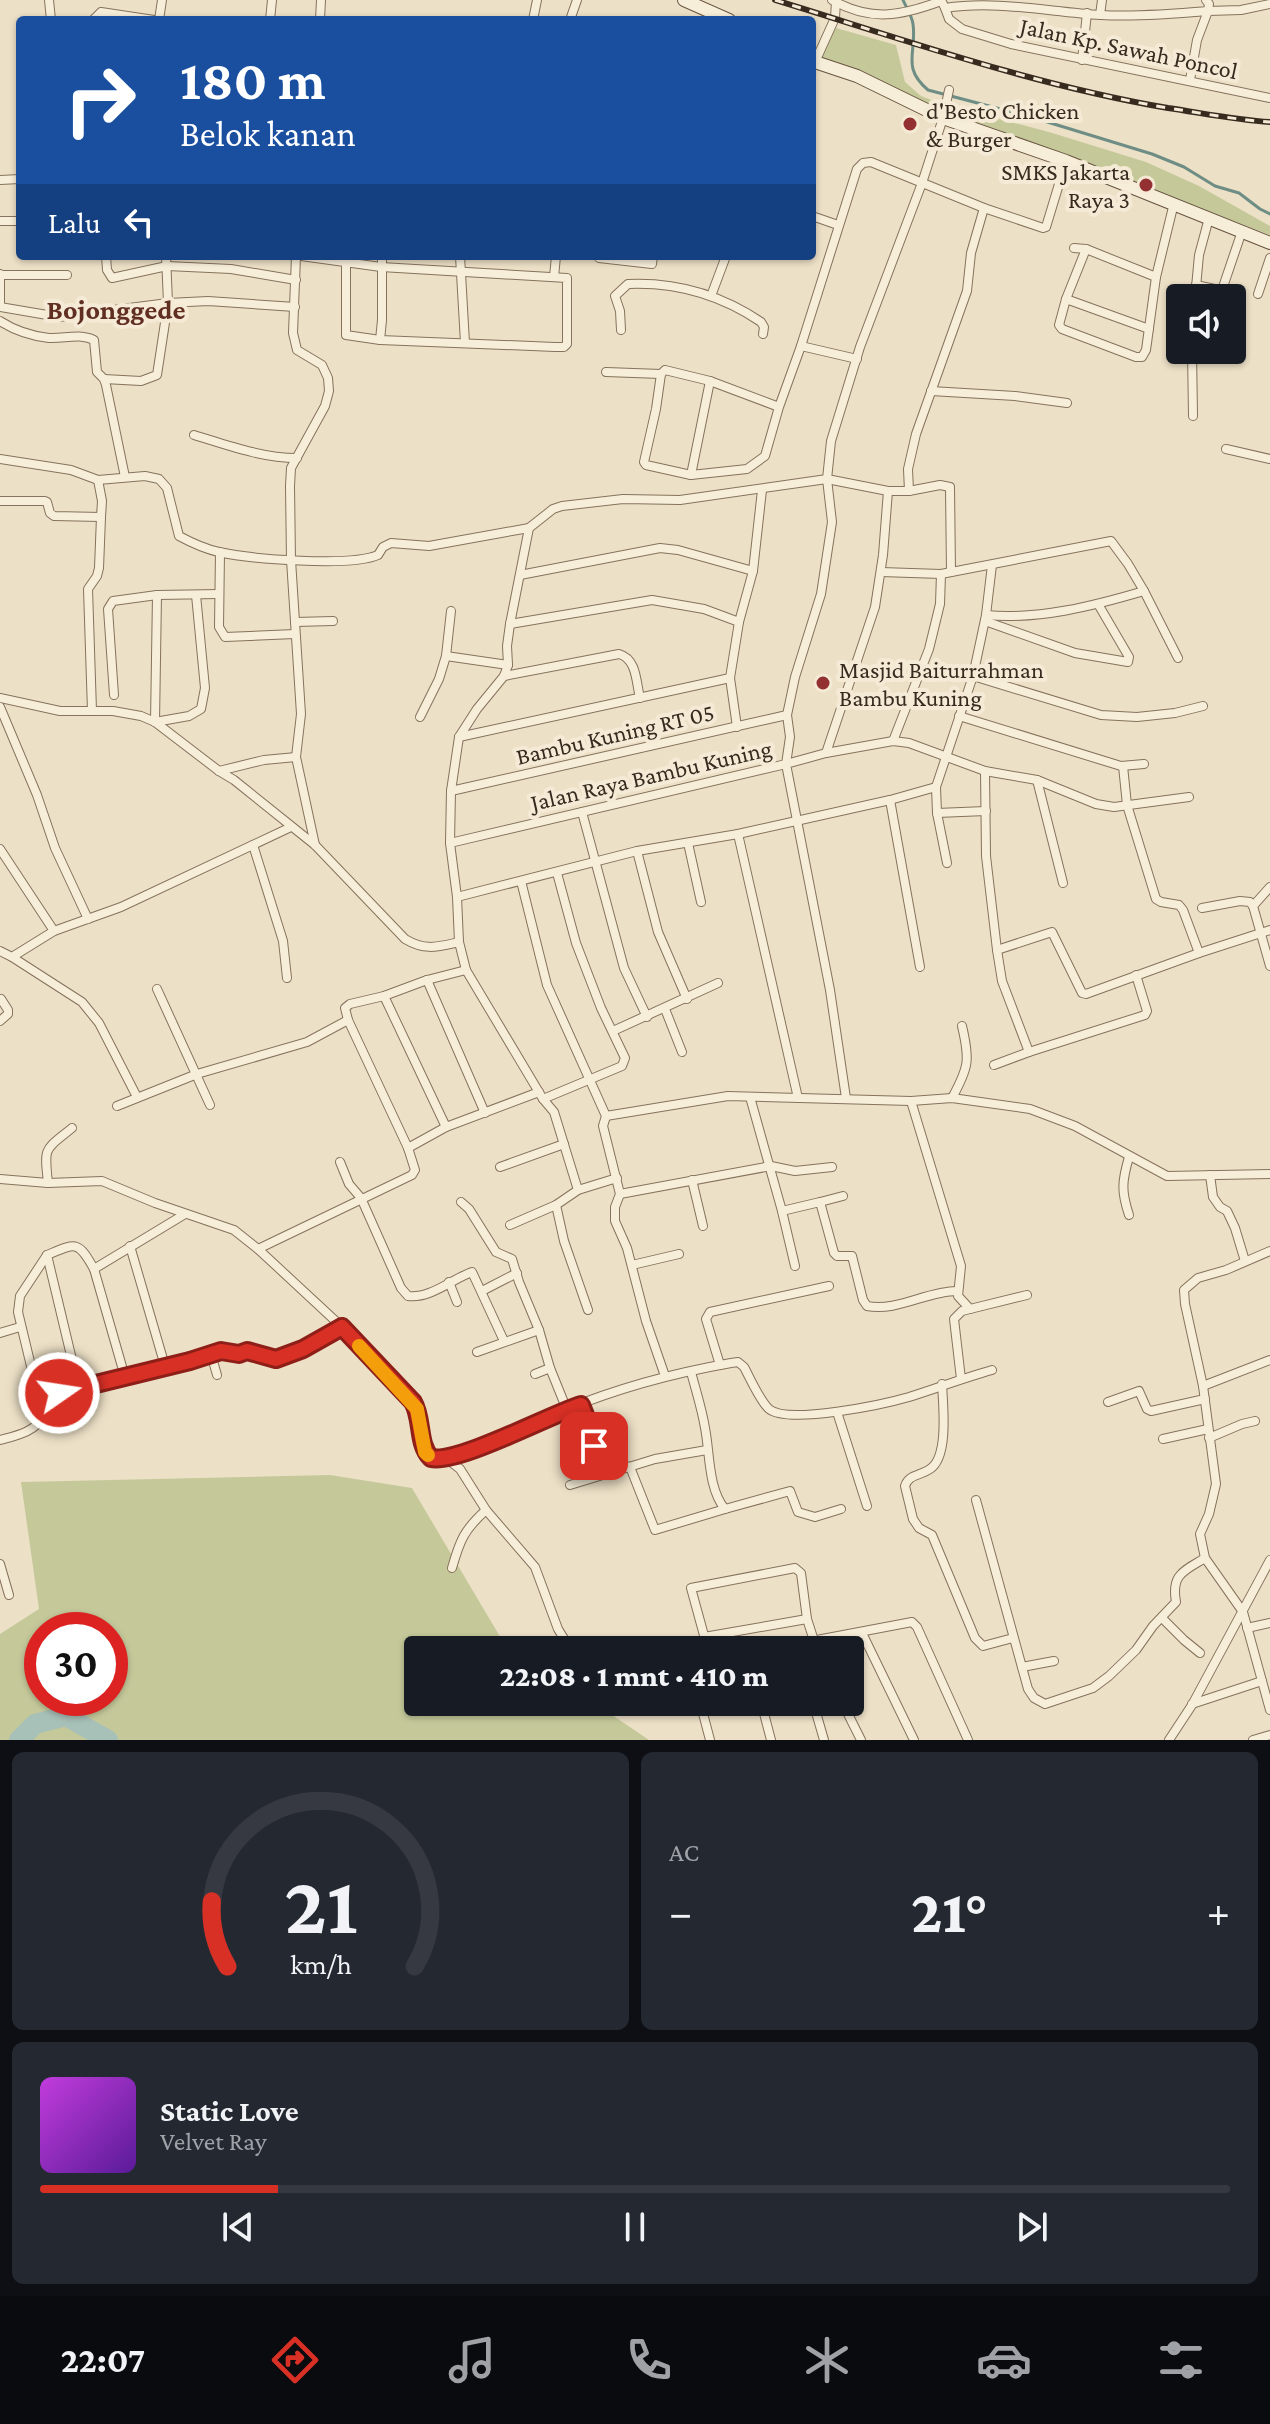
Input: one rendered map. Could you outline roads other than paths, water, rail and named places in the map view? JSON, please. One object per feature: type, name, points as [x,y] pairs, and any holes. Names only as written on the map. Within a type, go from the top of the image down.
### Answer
[{"type":"main road","points":[[684,0],[720,16]]},
{"type":"main road","points":[[816,63],[857,76],[943,118],[1066,161],[1270,243]]},
{"type":"street","points":[[1100,15],[1102,0]]},
{"type":"street","points":[[1190,80],[1197,40],[1208,11],[1206,0]]},
{"type":"street","points":[[816,58],[835,18],[834,1],[882,16],[942,3],[1016,5],[1100,15],[1241,10],[1270,4]]},
{"type":"street","name":"Jalan Kp. Sawah Poncol","points":[[942,3],[949,19],[962,29],[1011,44],[1270,98]]},
{"type":"street","points":[[97,16],[101,12],[128,16]]},
{"type":"street","points":[[1082,60],[1087,13]]},
{"type":"street","name":"Jalan Raya Bambu Kuning","points":[[450,843],[786,764],[790,737],[787,715],[795,677],[821,594],[832,522],[827,479],[831,441],[857,359],[922,183],[949,90]]},
{"type":"street","points":[[779,407],[710,381],[665,370],[661,374],[644,462],[691,475],[747,469],[765,456],[838,225],[857,169],[863,163],[871,162],[984,208],[1043,228],[1046,227],[1066,161]]},
{"type":"street","points":[[1086,249],[1066,299],[1059,323],[1062,329],[1136,357],[1144,355],[1156,277],[1174,203]]},
{"type":"street","points":[[909,487],[908,469],[916,434],[967,291],[971,253],[984,208]]},
{"type":"street","points":[[816,217],[838,225]]},
{"type":"street","points":[[1196,284],[1199,255],[1209,218]]},
{"type":"street","points":[[1224,284],[1242,231]]},
{"type":"street","points":[[1074,248],[1086,249],[1156,277]]},
{"type":"street","points":[[1258,294],[1270,258]]},
{"type":"street","points":[[106,260],[112,278],[167,261],[296,280]]},
{"type":"street","points":[[298,260],[293,333],[297,350],[322,365],[328,378],[329,391],[325,406],[291,468],[291,560],[301,714],[296,757],[315,845]]},
{"type":"street","points":[[346,260],[346,335],[380,340],[564,347],[568,339],[567,278],[381,267],[350,260]]},
{"type":"street","points":[[380,340],[382,260]]},
{"type":"street","points":[[460,260],[465,343]]},
{"type":"street","points":[[554,277],[556,260]]},
{"type":"street","points":[[631,260],[652,264],[652,260]]},
{"type":"street","points":[[711,296],[724,260]]},
{"type":"street","points":[[104,379],[141,381],[157,375],[168,303],[167,261]]},
{"type":"street","points":[[67,275],[0,274],[0,306],[59,317],[208,301],[295,307]]},
{"type":"street","points":[[621,330],[615,296],[628,284],[683,288],[711,296],[761,322],[763,334]]},
{"type":"street","points":[[1066,299],[1149,329]]},
{"type":"street","points":[[0,321],[37,336],[85,336],[94,340],[97,372],[104,379],[125,477]]},
{"type":"street","points":[[801,346],[857,359]]},
{"type":"street","points":[[1192,364],[1193,416]]},
{"type":"street","points":[[606,372],[661,374]]},
{"type":"street","points":[[691,475],[710,381]]},
{"type":"street","points":[[931,391],[1015,396],[1067,403]]},
{"type":"street","points":[[194,435],[252,452],[297,458]]},
{"type":"street","points":[[1226,449],[1270,459]]},
{"type":"street","points":[[0,459],[71,470],[98,480],[145,476],[159,479],[167,488],[179,536],[220,552],[291,560],[360,560],[378,555],[383,547],[391,543],[429,546],[529,528],[553,509],[562,506],[623,499],[680,500],[827,479],[888,491],[940,485],[950,487],[951,572]]},
{"type":"street","points":[[92,711],[88,589],[99,568],[102,501],[98,480]]},
{"type":"street","points":[[737,727],[730,678],[739,622],[753,571],[762,490]]},
{"type":"street","points":[[826,753],[875,607],[888,491]]},
{"type":"street","points":[[0,501],[45,501],[54,516],[101,517]]},
{"type":"street","points":[[529,528],[510,624],[508,665],[504,676],[459,737],[451,791],[450,843],[459,942],[466,970],[554,1112],[578,1190]]},
{"type":"street","points":[[881,572],[941,574],[1111,541],[1144,591],[1178,658]]},
{"type":"street","points":[[520,575],[660,548],[753,571]]},
{"type":"street","points":[[220,552],[219,627],[225,637],[295,634]]},
{"type":"street","points":[[947,863],[937,813],[936,787],[973,676],[992,565]]},
{"type":"street","points":[[893,741],[929,649],[940,604],[941,574]]},
{"type":"street","points":[[985,618],[1016,618],[1098,604],[1144,591]]},
{"type":"street","points":[[114,695],[108,609],[113,601],[157,595],[219,594]]},
{"type":"street","points":[[155,722],[157,595]]},
{"type":"street","points":[[155,722],[189,716],[201,709],[205,688],[196,595]]},
{"type":"street","points":[[510,624],[652,600],[704,609],[739,622]]},
{"type":"street","points":[[985,618],[1075,653],[1128,662],[1129,657],[1098,604]]},
{"type":"street","points":[[420,717],[439,679],[446,656],[451,611]]},
{"type":"street","points":[[295,622],[333,621]]},
{"type":"street","points":[[504,676],[619,654],[631,661],[640,698]]},
{"type":"street","points":[[446,656],[508,665]]},
{"type":"street","points":[[973,676],[1101,715],[1137,717],[1203,706]]},
{"type":"street","points":[[459,737],[730,678]]},
{"type":"street","points":[[0,698],[60,711],[113,711],[155,722],[315,845],[405,939],[417,946],[432,948],[459,942]]},
{"type":"street","points":[[0,707],[37,795],[55,848],[88,919]]},
{"type":"street","name":"Bambu Kuning RT 05","points":[[451,791],[787,715]]},
{"type":"street","points":[[959,716],[1123,766],[1144,764]]},
{"type":"street","points":[[846,1098],[830,990],[786,764],[893,741],[909,743],[985,771],[1037,780],[1096,804],[1114,807],[1189,797]]},
{"type":"street","points":[[219,771],[264,760],[296,757]]},
{"type":"street","points":[[1123,766],[1127,805],[1156,899],[1179,905],[1199,953]]},
{"type":"street","points":[[985,771],[986,856],[997,950],[1002,981],[1029,1052]]},
{"type":"street","points":[[1037,780],[1063,883]]},
{"type":"street","points":[[457,897],[637,851],[738,834],[936,787]]},
{"type":"street","points":[[890,800],[920,967]]},
{"type":"street","points":[[937,813],[986,811]]},
{"type":"street","points":[[582,812],[624,968],[647,1017]]},
{"type":"street","points":[[12,957],[54,931],[121,907],[291,827]]},
{"type":"street","points":[[738,834],[798,1098]]},
{"type":"street","points":[[688,843],[701,902]]},
{"type":"street","points":[[253,845],[283,941],[287,978]]},
{"type":"street","points":[[0,849],[54,931]]},
{"type":"street","points":[[637,851],[658,932],[687,999]]},
{"type":"street","points":[[408,1148],[446,1127],[622,1066],[625,1058],[601,1008],[576,943],[557,873]]},
{"type":"street","points":[[521,881],[547,985],[606,1116],[603,1126],[620,1194],[615,1207],[615,1221],[632,1265],[646,1321],[665,1376]]},
{"type":"street","points":[[1253,906],[1268,892]]},
{"type":"street","points":[[1202,908],[1250,902],[1265,931],[1270,966]]},
{"type":"street","points":[[997,950],[1052,932],[1082,993],[1265,931]]},
{"type":"street","points":[[0,951],[82,1002],[99,1023],[137,1097]]},
{"type":"street","points":[[258,1249],[412,1175],[415,1170],[408,1148],[345,1008],[466,970]]},
{"type":"street","points":[[994,1065],[1145,1015],[1147,1011],[1136,975]]},
{"type":"street","points":[[427,980],[485,1113]]},
{"type":"street","points":[[613,1031],[718,983]]},
{"type":"street","points":[[157,989],[210,1105]]},
{"type":"street","points":[[384,996],[446,1127]]},
{"type":"street","points":[[0,1021],[8,1014],[1,999]]},
{"type":"street","points":[[665,1009],[682,1052]]},
{"type":"street","points":[[117,1106],[197,1074],[307,1042],[348,1020]]},
{"type":"street","points":[[952,1098],[967,1065],[968,1052],[962,1026]]},
{"type":"street","points":[[606,1116],[728,1096],[911,1101],[952,1098],[1030,1109],[1075,1126],[1167,1176],[1270,1174]]},
{"type":"street","points":[[750,1097],[771,1166],[795,1266]]},
{"type":"street","points":[[911,1101],[961,1266],[962,1275],[957,1291],[970,1309]]},
{"type":"street","points":[[48,1183],[45,1156],[48,1148],[72,1128]]},
{"type":"street","points":[[500,1167],[564,1144]]},
{"type":"street","points":[[1129,1157],[1122,1179],[1122,1193],[1129,1215]]},
{"type":"street","points":[[340,1162],[349,1184],[361,1198],[401,1288],[408,1296],[415,1297],[472,1272],[504,1341]]},
{"type":"street","points":[[620,1194],[771,1166],[795,1171],[832,1167]]},
{"type":"street","points":[[1210,1175],[1213,1197],[1227,1211],[1245,1261]]},
{"type":"street","points":[[510,1225],[556,1205],[578,1190],[617,1178]]},
{"type":"street","points":[[0,1179],[48,1183],[98,1180],[234,1230],[342,1327],[413,1402],[419,1416],[425,1452],[431,1458],[446,1458],[516,1433],[567,1410],[665,1376],[738,1362],[768,1408],[800,1416],[837,1412],[908,1397],[992,1370]]},
{"type":"street","points":[[692,1180],[703,1226]]},
{"type":"street","points":[[782,1211],[843,1196]]},
{"type":"street","points":[[461,1202],[469,1209],[496,1252],[512,1259],[567,1410]]},
{"type":"street","points":[[820,1202],[834,1253],[837,1256],[852,1256],[867,1306],[882,1308],[940,1291],[957,1291]]},
{"type":"street","points":[[556,1205],[564,1241],[588,1310]]},
{"type":"street","points":[[94,1269],[185,1214]]},
{"type":"street","points":[[1,1438],[34,1428],[43,1416],[18,1312],[20,1296],[47,1255],[70,1245],[83,1249],[94,1269],[125,1377]]},
{"type":"street","points":[[130,1246],[165,1366]]},
{"type":"street","points":[[1270,1251],[1198,1278],[1184,1290],[1203,1386],[1216,1484],[1209,1514],[1200,1534],[1205,1558],[1243,1612],[1270,1710]]},
{"type":"street","points":[[632,1265],[679,1254]]},
{"type":"street","points":[[47,1255],[79,1389]]},
{"type":"street","points":[[482,1291],[517,1273]]},
{"type":"street","points":[[449,1282],[457,1302]]},
{"type":"street","points":[[720,1365],[706,1319],[710,1312],[829,1286]]},
{"type":"street","points":[[961,1379],[954,1319],[962,1311],[1027,1295]]},
{"type":"street","points":[[0,1333],[20,1327]]},
{"type":"street","points":[[39,1397],[221,1351],[239,1354],[247,1351],[276,1359],[303,1349],[342,1327]]},
{"type":"street","points":[[477,1352],[539,1330]]},
{"type":"street","points":[[211,1354],[217,1375]]},
{"type":"street","points":[[1203,1386],[1270,1360]]},
{"type":"street","points":[[535,1374],[550,1368]]},
{"type":"street","points":[[691,1372],[706,1430],[707,1450],[718,1497],[725,1509]]},
{"type":"street","points":[[942,1384],[943,1433],[938,1461],[931,1469],[909,1477],[905,1486],[913,1519],[919,1528],[932,1535],[975,1638],[983,1646],[1013,1638]]},
{"type":"street","points":[[1108,1402],[1139,1391],[1147,1409],[1151,1411],[1205,1399]]},
{"type":"street","points":[[581,1405],[589,1425],[587,1437],[590,1444],[604,1449],[611,1463],[630,1467]]},
{"type":"street","points":[[837,1412],[867,1506]]},
{"type":"street","points":[[1163,1439],[1209,1434],[1255,1421]]},
{"type":"street","points":[[570,1485],[655,1459],[707,1450]]},
{"type":"street","points":[[446,1458],[460,1469],[486,1510],[535,1567],[562,1636]]},
{"type":"street","points":[[630,1467],[655,1530],[790,1491],[798,1512],[815,1517],[841,1509]]},
{"type":"street","points":[[976,1500],[1028,1689],[1034,1698],[1045,1704],[1093,1688],[1109,1676],[1136,1650],[1176,1602],[1174,1583],[1180,1574],[1205,1558]]},
{"type":"street","points":[[452,1568],[462,1537],[486,1510]]},
{"type":"street","points":[[1169,1740],[1192,1705],[1270,1560]]},
{"type":"street","points":[[0,1564],[9,1595]]},
{"type":"street","points":[[704,1636],[691,1588],[795,1568],[801,1573],[812,1636]]},
{"type":"street","points":[[1162,1618],[1200,1653]]},
{"type":"street","points":[[710,1636],[807,1619]]},
{"type":"street","points":[[850,1636],[912,1622],[968,1740]]},
{"type":"street","points":[[1247,1628],[1270,1623]]},
{"type":"street","points":[[862,1633],[914,1740]]},
{"type":"street","points":[[1022,1667],[1054,1661]]},
{"type":"street","points":[[1192,1705],[1265,1686]]},
{"type":"street","points":[[704,1716],[710,1740]]},
{"type":"street","points":[[765,1716],[771,1740]]},
{"type":"street","points":[[817,1716],[824,1740]]},
{"type":"street","points":[[849,1716],[861,1740]]},
{"type":"street","points":[[1253,1740],[1270,1735]]},
{"type":"waterway","points":[[903,0],[913,24],[912,67],[928,90],[1152,154],[1184,167],[1215,186],[1239,193],[1270,214]]},
{"type":"waterway","points":[[19,1740],[35,1724],[66,1716],[108,1740]]},
{"type":"railway","points":[[775,0],[1068,87],[1168,108],[1270,122]]},
{"type":"place","name":"d'Besto Chicken & Burger","points":[[910,124]]},
{"type":"place","name":"SMKS Jakarta Raya 3","points":[[1146,185]]},
{"type":"place","name":"Masjid Baiturrahman Bambu Kuning","points":[[823,683]]},
{"type":"district","name":"Bojonggede","points":[[116,309]]}]
